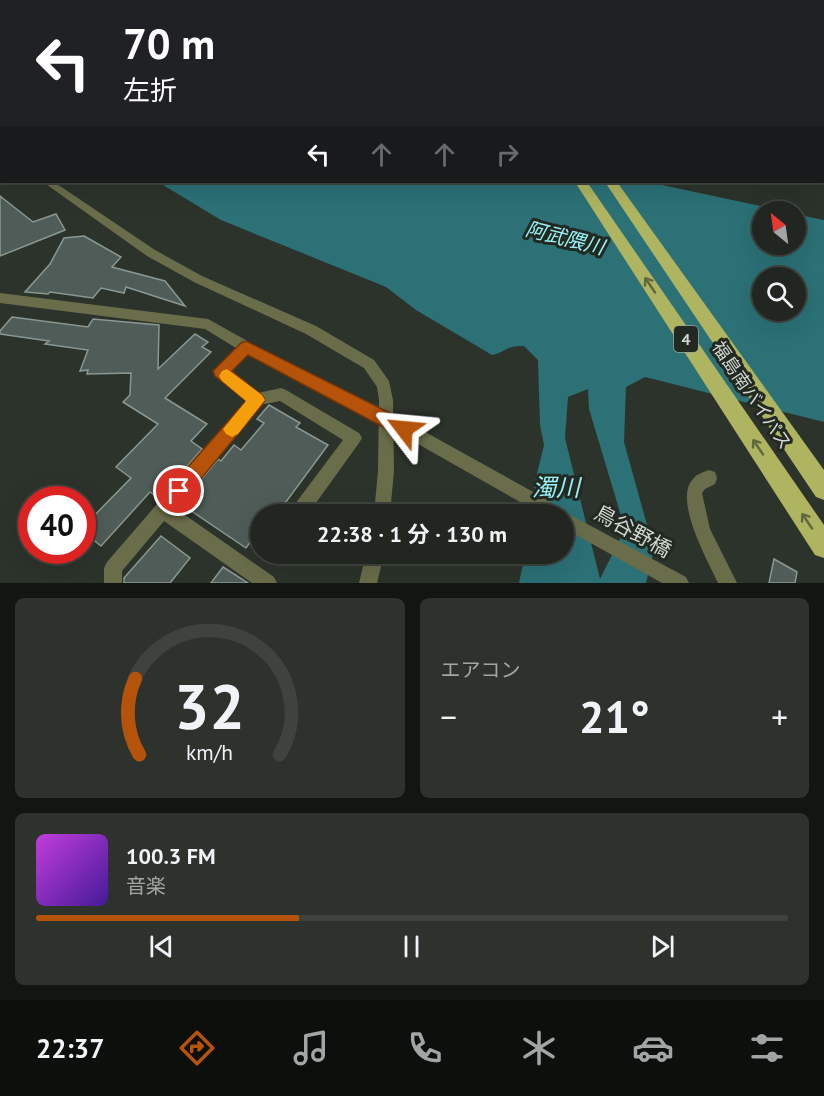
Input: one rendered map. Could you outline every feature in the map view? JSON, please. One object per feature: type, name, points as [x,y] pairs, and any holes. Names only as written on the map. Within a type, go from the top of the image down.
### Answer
[{"type":"highway","name":"福島南バイパス","points":[[582,183],[824,546]]},
{"type":"highway","name":"福島南バイパス","points":[[612,183],[824,489]]},
{"type":"street","points":[[49,183],[151,253],[198,279],[311,330],[369,364],[384,385],[386,471],[383,504]]},
{"type":"street","points":[[0,298],[208,324],[246,347],[386,418],[538,504]]},
{"type":"street","points":[[246,347],[221,371],[256,400]]},
{"type":"street","points":[[113,583],[113,568],[256,400],[281,394],[354,438],[305,504]]},
{"type":"street","points":[[708,478],[699,483],[694,492],[702,531],[728,583]]},
{"type":"street","points":[[163,510],[268,583]]},
{"type":"street","name":"鳥谷野橋","points":[[574,525],[680,583]]},
{"type":"street","points":[[368,583],[373,564]]},
{"type":"water","points":[[160,183],[653,183],[752,204],[752,255],[806,255],[806,216],[824,220],[824,422],[645,377],[626,387],[624,442],[654,550],[646,583],[562,583],[557,564],[574,564],[574,504],[539,504],[534,486],[544,445],[540,425],[538,360],[524,346],[510,348],[492,355],[416,310],[386,287],[221,220]],"holes":[[[588,389],[589,409],[625,529],[600,579],[565,438],[568,397]]]},
{"type":"building","points":[[0,196],[33,222],[56,214],[65,230],[0,256]]},
{"type":"building","points":[[84,236],[121,257],[112,267],[165,281],[185,306],[126,287],[124,293],[101,288],[93,298],[50,292],[48,294],[25,292],[50,264],[64,238]]},
{"type":"building","points":[[12,317],[88,327],[93,319],[159,325],[158,369],[195,334],[208,342],[202,347],[211,352],[165,398],[207,424],[191,441],[202,449],[159,499],[150,492],[101,546],[96,542],[96,514],[131,478],[116,467],[158,424],[123,402],[130,395],[131,373],[87,374],[88,370],[80,371],[88,350],[45,344],[49,341],[0,334]]},
{"type":"building","points":[[269,405],[300,423],[296,427],[328,445],[284,504],[250,504],[250,542],[246,548],[181,504],[218,459],[221,461],[234,445],[241,450],[264,423],[257,419]]},
{"type":"building","points":[[161,536],[190,558],[170,583],[124,583],[124,578]]},
{"type":"building","points":[[774,559],[797,572],[795,583],[769,583]]},
{"type":"building","points":[[223,567],[248,583],[211,583]]},
{"type":"waterway","points":[[542,583],[545,564]]},
{"type":"slow traffic","points":[[227,376],[256,400],[232,429]]},
{"type":"route","points":[[179,491],[256,400],[221,371],[246,347],[404,429]]},
{"type":"water label","name":"阿武隈川","points":[[565,238]]},
{"type":"water label","name":"濁川","points":[[556,487]]}]
